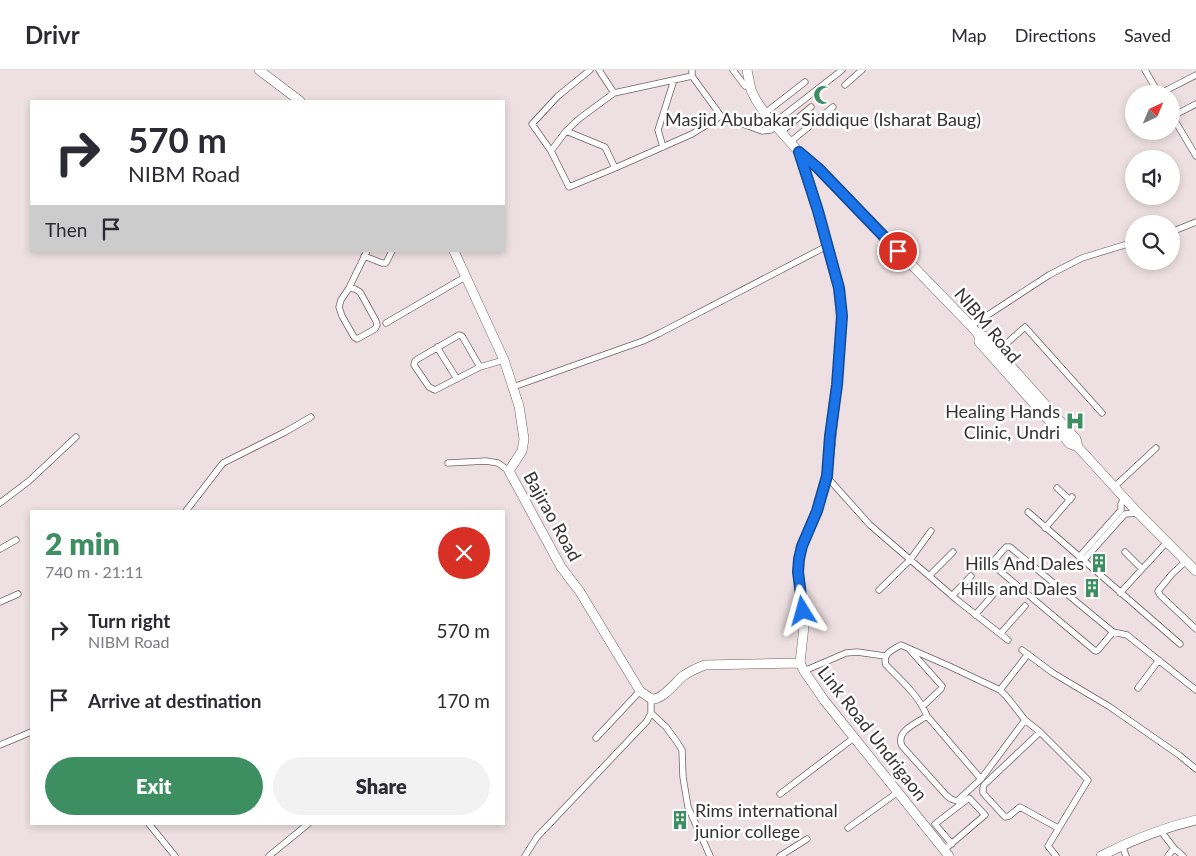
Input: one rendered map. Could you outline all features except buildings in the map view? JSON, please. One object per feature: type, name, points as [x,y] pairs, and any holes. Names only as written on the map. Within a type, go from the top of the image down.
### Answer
[{"type":"street","points":[[259,70],[299,100]]},
{"type":"street","points":[[590,70],[558,96],[532,124],[551,151],[570,186],[692,134],[721,116]]},
{"type":"street","points":[[599,70],[614,93]]},
{"type":"street","points":[[733,70],[745,86]]},
{"type":"street","name":"NIBM Road","points":[[747,70],[751,90],[756,100],[790,142],[818,168],[971,326],[979,335],[979,342],[1070,444],[1078,447],[1138,513],[1196,571]]},
{"type":"street","points":[[777,127],[842,70]]},
{"type":"street","points":[[844,84],[862,70]]},
{"type":"street","points":[[1145,70],[1154,85]]},
{"type":"street","points":[[551,151],[566,130],[614,93],[674,80],[692,73],[721,116],[762,131],[777,127],[811,107]]},
{"type":"street","points":[[1177,85],[1196,75]]},
{"type":"street","points":[[663,147],[658,130],[674,80]]},
{"type":"street","points":[[766,113],[805,82]]},
{"type":"street","points":[[1180,111],[1196,104]]},
{"type":"street","points":[[790,142],[834,107]]},
{"type":"street","points":[[1180,129],[1196,156]]},
{"type":"street","points":[[566,130],[605,147],[615,168]]},
{"type":"street","name":"Link Road Undrigaon","points":[[799,152],[811,187],[839,288],[842,316],[827,476],[817,511],[802,546],[799,559],[798,572],[804,626],[798,666],[946,853]]},
{"type":"street","points":[[1180,228],[1196,222]]},
{"type":"street","points":[[971,326],[1049,275],[1082,258],[1125,245]]},
{"type":"street","points":[[513,387],[643,341],[827,246]]},
{"type":"street","points":[[350,288],[360,292],[377,325],[357,338],[354,337],[339,307],[366,254],[382,263],[386,263],[392,252]]},
{"type":"street","name":"Bajirao Road","points":[[454,252],[504,360],[519,406],[524,439],[522,451],[509,471],[561,567],[580,592],[640,691],[651,698]]},
{"type":"street","points":[[386,323],[465,277]]},
{"type":"street","points":[[998,351],[1025,327],[1102,413]]},
{"type":"street","points":[[480,367],[460,335],[416,360],[414,365],[429,387],[435,390],[480,367],[504,360]]},
{"type":"street","points":[[979,335],[984,336],[998,351],[1076,439],[1078,447]]},
{"type":"street","points":[[437,347],[457,379]]},
{"type":"street","points":[[187,510],[223,463],[311,417]]},
{"type":"street","points":[[0,503],[29,481],[76,437]]},
{"type":"street","points":[[1114,487],[1156,448]]},
{"type":"street","points":[[448,463],[486,461],[498,463],[509,471]]},
{"type":"street","points":[[827,476],[870,525],[952,596],[1008,640]]},
{"type":"street","points":[[1045,528],[1071,499],[1057,488]]},
{"type":"street","points":[[1104,534],[1120,510],[1124,498]]},
{"type":"street","points":[[1028,512],[1180,644]]},
{"type":"street","points":[[1081,559],[1125,514],[1138,513]]},
{"type":"street","points":[[879,590],[910,560],[932,531]]},
{"type":"street","points":[[0,549],[16,540]]},
{"type":"street","points":[[1120,593],[1167,542]]},
{"type":"street","points":[[1113,632],[1098,650],[1094,650],[992,563],[1006,547],[1010,547],[1113,632],[1127,635],[1196,690]]},
{"type":"street","points":[[930,576],[953,552]]},
{"type":"street","points":[[1125,552],[1142,569]]},
{"type":"street","points":[[1186,561],[1158,591],[1196,630]]},
{"type":"street","points":[[952,596],[971,576]]},
{"type":"street","points":[[0,602],[18,594]]},
{"type":"street","points":[[975,615],[992,596]]},
{"type":"street","points":[[1000,634],[1025,606]]},
{"type":"street","points":[[981,779],[927,716],[923,706],[910,690],[886,665],[884,660],[890,650],[901,645],[907,647],[1000,690],[1025,720],[1040,732],[1088,780],[1048,846],[1056,856]]},
{"type":"street","points":[[907,647],[942,686],[923,706]]},
{"type":"street","points":[[1022,650],[1054,673],[1110,707],[1196,769]]},
{"type":"street","points":[[525,856],[537,837],[647,721],[651,713],[651,698],[661,697],[694,669],[705,665],[775,664],[798,666],[846,653],[857,652],[886,656]]},
{"type":"street","points":[[1000,690],[1028,654]]},
{"type":"street","points":[[1138,688],[1159,660]]},
{"type":"street","points":[[596,738],[640,691]]},
{"type":"street","points":[[651,713],[666,727],[682,750],[683,776],[688,807],[710,856]]},
{"type":"street","points":[[927,716],[906,729],[900,736],[900,741],[902,746],[951,799],[957,801],[981,779],[1025,720]]},
{"type":"street","points":[[0,745],[30,732]]},
{"type":"street","points":[[1040,732],[983,788],[984,792],[1005,817],[1020,807],[1058,828]]},
{"type":"street","points":[[780,794],[854,737]]},
{"type":"street","points":[[848,828],[898,792]]},
{"type":"street","points":[[946,853],[952,844],[985,816],[969,798],[935,824],[952,844]]},
{"type":"street","points":[[1101,856],[1122,845],[1160,830],[1196,820]]},
{"type":"street","points":[[150,825],[175,856]]},
{"type":"street","points":[[269,856],[307,825]]},
{"type":"street","points":[[1160,830],[1183,856]]},
{"type":"street","points":[[780,856],[807,839]]},
{"type":"street","points":[[1122,845],[1126,856]]},
{"type":"street","points":[[1168,856],[1174,848]]},
{"type":"place","name":"Masjid Abubakar Siddique (Isharat Baug)","points":[[823,95]]},
{"type":"place","name":"Healing Hands Clinic, Undri","points":[[1075,421]]},
{"type":"place","name":"Hills And Dales","points":[[1099,563]]},
{"type":"place","name":"Hills and Dales","points":[[1092,588]]},
{"type":"place","name":"Rims international junior college","points":[[680,820]]},
{"type":"route","points":[[803,611],[798,572],[799,559],[802,546],[817,511],[827,476],[842,316],[839,288],[811,187],[799,152],[810,160],[898,251]]}]
